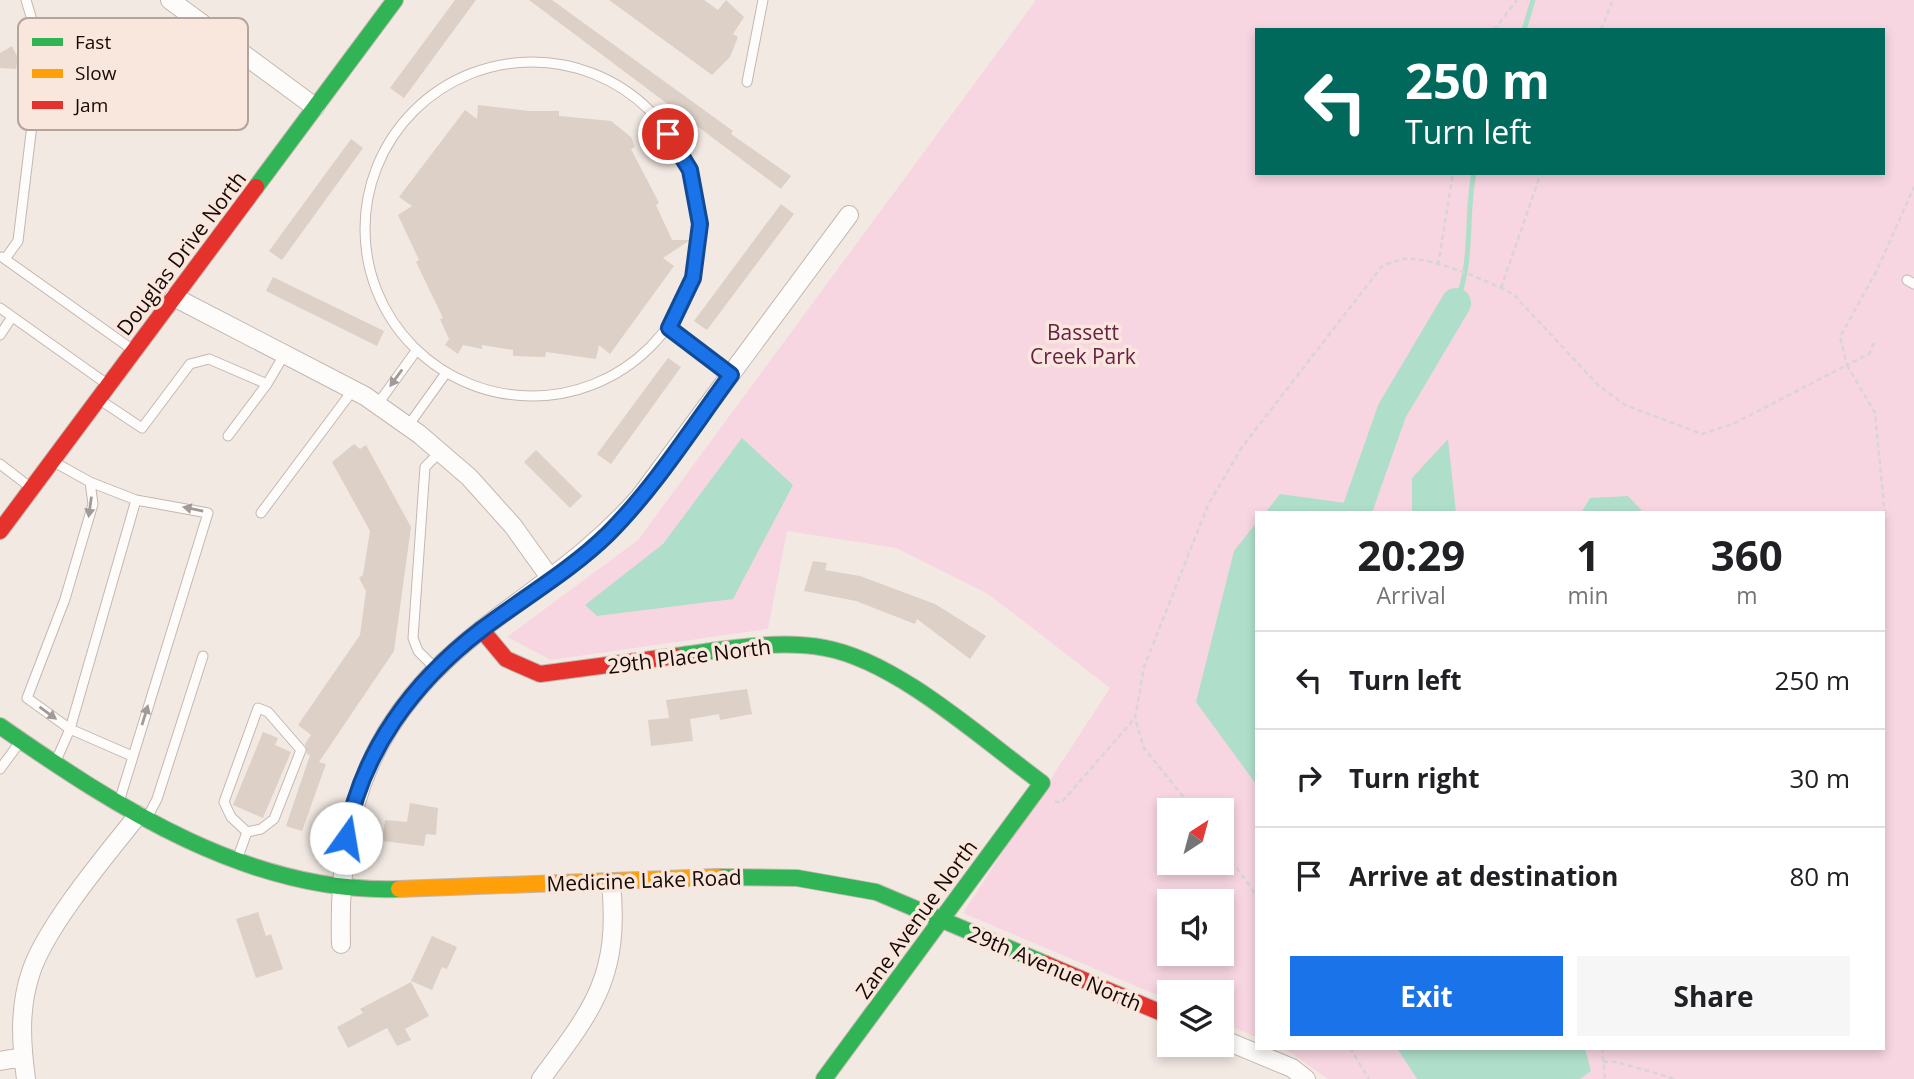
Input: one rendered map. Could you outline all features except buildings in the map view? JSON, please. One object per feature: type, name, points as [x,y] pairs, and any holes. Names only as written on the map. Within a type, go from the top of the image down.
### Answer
[{"type":"street","points":[[170,0],[194,18]]},
{"type":"street","name":"Douglas Drive North","points":[[0,531],[395,0]]},
{"type":"street","points":[[248,58],[315,107]]},
{"type":"street","points":[[341,944],[339,888],[350,815],[366,771],[387,730],[436,669],[481,629],[551,579],[607,534],[639,498],[849,215]]},
{"type":"street","points":[[174,297],[353,390],[408,426],[469,477],[513,526],[551,579]]},
{"type":"street","name":"29th Place North","points":[[481,629],[494,649],[507,661],[523,670],[540,674],[751,646],[823,647],[857,656],[890,671],[1038,790]]},
{"type":"street","name":"Medicine Lake Road","points":[[0,726],[54,764],[142,817],[236,862],[339,888],[367,890],[792,876],[835,881],[876,892],[942,920]]},
{"type":"street","name":"Zane Avenue North","points":[[824,1079],[1038,790]]},
{"type":"street","points":[[26,1079],[23,1006],[37,957],[58,923],[142,817]]},
{"type":"street","points":[[541,1079],[579,1028],[608,971],[614,938],[611,881]]},
{"type":"street","name":"29th Avenue North","points":[[942,920],[1157,1011]]},
{"type":"street","points":[[1234,1043],[1292,1068],[1306,1079]]},
{"type":"street","points":[[0,1061],[23,1057]]},
{"type":"lane","points":[[26,0],[31,18]]},
{"type":"lane","points":[[747,82],[763,0]]},
{"type":"lane","points":[[516,61],[570,65],[621,86],[662,123],[690,170],[700,224],[693,278],[669,328],[634,363],[590,387],[566,392],[541,397],[492,393],[446,373],[416,351],[383,307],[365,255],[365,200],[383,148],[417,105],[463,75],[516,61]]},
{"type":"lane","points":[[31,130],[18,241],[2,257],[134,351]]},
{"type":"lane","points":[[0,309],[109,385]]},
{"type":"lane","points":[[0,335],[12,317]]},
{"type":"lane","points":[[669,328],[731,375]]},
{"type":"lane","points":[[377,405],[416,351]]},
{"type":"lane","points":[[228,436],[267,384],[284,355]]},
{"type":"lane","points":[[99,399],[142,428],[190,364],[209,359],[267,384]]},
{"type":"lane","points":[[408,426],[446,373]]},
{"type":"lane","points":[[261,513],[353,390]]},
{"type":"lane","points":[[436,669],[418,651],[413,638],[425,467],[440,452]]},
{"type":"lane","points":[[52,461],[90,482],[136,500],[208,513],[118,803]]},
{"type":"lane","points":[[0,464],[32,488]]},
{"type":"lane","points":[[90,482],[93,504],[65,599],[27,698],[70,729],[132,756]]},
{"type":"lane","points":[[54,764],[70,729],[136,500]]},
{"type":"lane","points":[[142,817],[157,799],[203,656]]},
{"type":"lane","points":[[258,708],[268,712],[301,750],[274,819],[261,828],[247,832],[231,817],[223,802],[258,708]]},
{"type":"lane","points":[[0,769],[22,741]]},
{"type":"lane","points":[[236,862],[247,832]]},
{"type":"path","points":[[1496,28],[1517,0]]},
{"type":"path","points":[[1602,28],[1613,0]]},
{"type":"path","points":[[1438,265],[1453,175]]},
{"type":"path","points":[[1501,288],[1540,175]]},
{"type":"path","points":[[1885,511],[1875,413],[1847,365],[1840,337],[1877,270],[1914,187]]},
{"type":"path","points":[[1184,798],[1144,748],[1135,718],[1144,667],[1208,505],[1242,447],[1383,265],[1409,258],[1438,265],[1501,288],[1513,295],[1598,385],[1625,405],[1702,434],[1733,424],[1869,354],[1874,343]]},
{"type":"path","points":[[1038,790],[1061,803],[1135,718]]},
{"type":"path","points":[[1234,863],[1255,894]]},
{"type":"path","points":[[1351,1050],[1369,1079]]},
{"type":"path","points":[[1602,1050],[1605,1079]]},
{"type":"path","points":[[1603,1062],[1617,1062],[1675,1079]]},
{"type":"green space","name":"Bassett Creek Park","points":[[1036,0],[1914,0],[1914,1079],[1328,1079],[1287,1050],[1885,1050],[1885,511],[1255,511],[1255,1037],[1234,1027],[1234,980],[1157,980],[1157,995],[963,913],[1110,688],[988,594],[896,548],[787,531],[768,629],[551,660],[507,637],[638,540]]},
{"type":"shaded area","points":[[742,438],[793,485],[733,599],[597,616],[585,605],[663,544]]},
{"type":"shaded area","points":[[1448,439],[1456,511],[1412,511],[1412,478]]},
{"type":"shaded area","points":[[1280,494],[1373,507],[1371,511],[1267,511]]},
{"type":"shaded area","points":[[1628,496],[1642,511],[1582,511],[1590,498]]},
{"type":"shaded area","points":[[1255,524],[1255,783],[1196,702],[1234,551]]},
{"type":"shaded area","points":[[1398,1050],[1586,1050],[1591,1071],[1580,1079],[1417,1079]]},
{"type":"waterway","points":[[1525,28],[1533,0]]},
{"type":"waterway","points":[[1456,303],[1465,271],[1474,175]]},
{"type":"waterway","points":[[1357,511],[1392,411],[1456,303]]},
{"type":"traffic: fast","points":[[256,187],[395,0]]},
{"type":"traffic: fast","points":[[675,656],[750,646],[788,645],[825,648],[853,656],[881,668],[938,704],[1042,783],[824,1079]]},
{"type":"traffic: fast","points":[[0,726],[91,787],[139,815],[238,861],[290,877],[344,887],[399,889]]},
{"type":"traffic: fast","points":[[717,877],[797,878],[876,892],[1046,964]]},
{"type":"traffic: slow","points":[[399,889],[717,877]]},
{"type":"traffic: jam","points":[[0,531],[256,187]]},
{"type":"traffic: jam","points":[[481,629],[506,659],[540,674],[675,656]]},
{"type":"traffic: jam","points":[[1046,964],[1157,1011]]},
{"type":"route","points":[[346,838],[350,815],[366,771],[387,730],[414,692],[446,659],[481,629],[570,565],[607,534],[639,498],[731,375],[669,328],[693,278],[700,224],[690,170],[668,134]]}]
